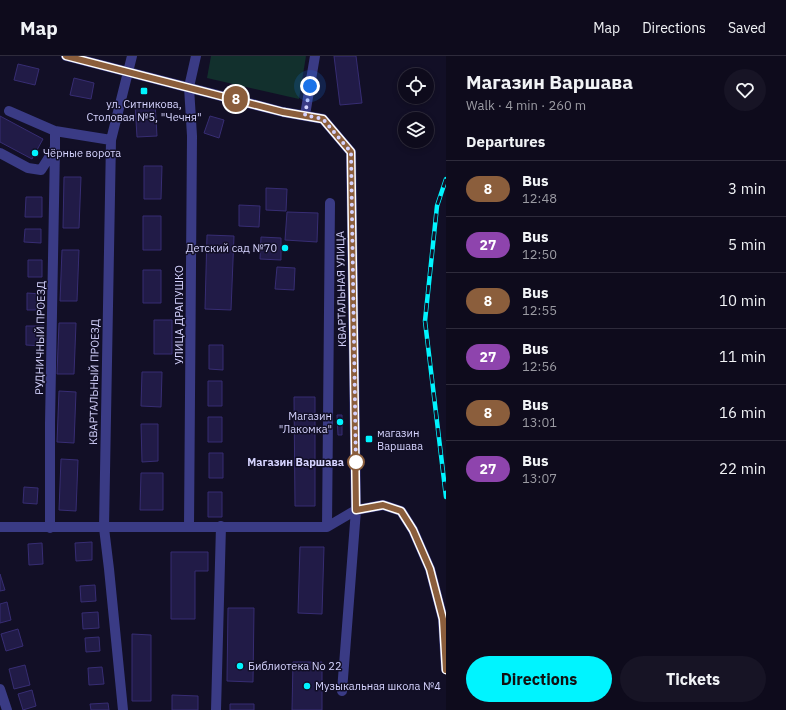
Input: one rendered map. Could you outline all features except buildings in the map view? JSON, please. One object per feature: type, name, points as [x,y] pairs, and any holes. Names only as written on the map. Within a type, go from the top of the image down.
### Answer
[{"type":"street","name":"КВАРТАЛЬНАЯ УЛИЦА","points":[[66,56],[283,112],[323,119],[351,152],[356,510],[342,691]]},
{"type":"street","name":"КВАРТАЛЬНЫЙ ПРОЕЗД","points":[[123,710],[104,528],[111,140],[132,56]]},
{"type":"street","name":"УЛИЦА ДРАПУШКО","points":[[189,526],[192,144],[189,87],[196,56]]},
{"type":"street","points":[[305,115],[315,56]]},
{"type":"street","points":[[9,111],[55,132],[111,140]]},
{"type":"street","name":"РУДНИЧНЫЙ ПРОЕЗД","points":[[50,528],[50,423],[55,132]]},
{"type":"street","points":[[0,153],[28,168],[41,170],[55,148]]},
{"type":"street","points":[[327,527],[330,203]]},
{"type":"street","points":[[0,527],[327,527],[356,510],[383,505],[401,511],[413,530],[430,569],[443,619],[446,669]]},
{"type":"street","points":[[216,710],[221,526]]},
{"type":"street","points":[[0,689],[7,710]]},
{"type":"green space","points":[[211,56],[306,56],[299,99],[207,78]]},
{"type":"railway","points":[[446,179],[437,206],[425,321],[446,497]]},
{"type":"bus line","name":"8","points":[[66,56],[283,112],[323,119],[351,152],[356,510],[383,505],[401,511],[413,530],[430,569],[443,619],[446,670]]},
{"type":"place","name":"ул. Ситникова, Столовая №5, \"Чечня\"","points":[[144,91]]},
{"type":"place","name":"Чёрные ворота","points":[[35,153]]},
{"type":"place","name":"Детский сад №70","points":[[285,248]]},
{"type":"place","name":"Магазин \"Лакомка\"","points":[[340,422]]},
{"type":"place","name":"магазин Варшава","points":[[369,439]]},
{"type":"place","name":"Магазин Варшава","points":[[356,462]]},
{"type":"place","name":"Библиотека No 22","points":[[240,666]]},
{"type":"place","name":"Музыкальная школа №4","points":[[307,686]]},
{"type":"route","points":[[310,86],[305,115],[323,119],[351,152],[356,468],[356,462]]}]
